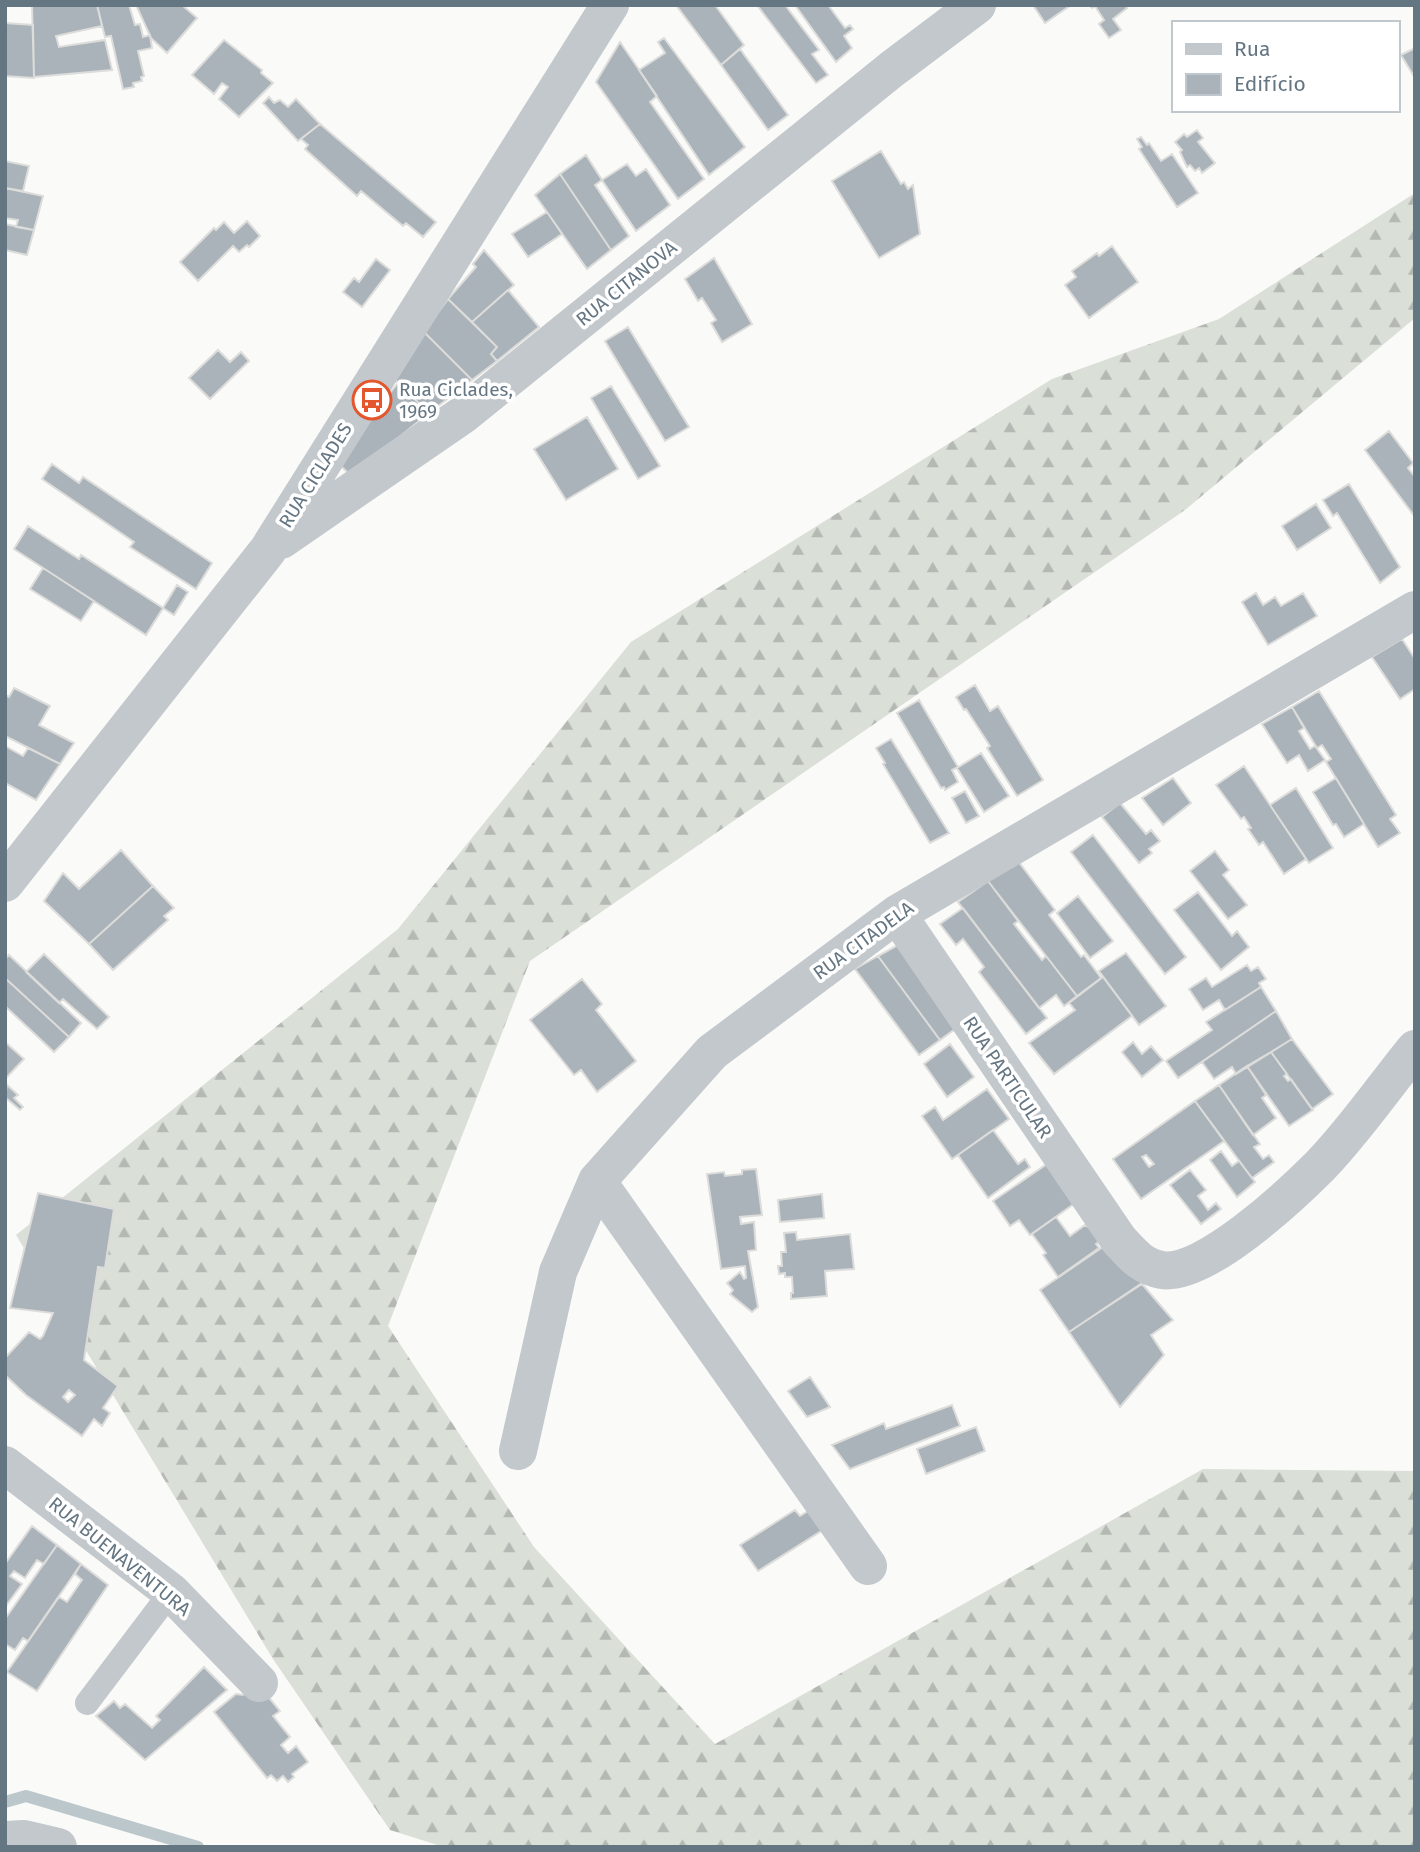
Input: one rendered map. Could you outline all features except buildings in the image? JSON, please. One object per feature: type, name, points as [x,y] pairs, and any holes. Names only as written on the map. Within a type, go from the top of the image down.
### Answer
[{"type":"street","name":"RUA CICLADES","points":[[5,883],[268,550],[610,5]]},
{"type":"street","name":"RUA CITANOVA","points":[[268,550],[464,414],[881,78],[977,5]]},
{"type":"street","name":"RUA CITADELA","points":[[518,1451],[558,1272],[597,1181],[712,1052],[897,914],[1415,610]]},
{"type":"street","name":"RUA PARTICULAR","points":[[897,914],[1119,1240],[1140,1263],[1164,1270],[1184,1268],[1217,1253],[1273,1209],[1320,1165],[1415,1049]]},
{"type":"street","points":[[597,1181],[868,1566]]},
{"type":"street","name":"RUA BUENAVENTURA","points":[[5,1465],[171,1592],[259,1684]]},
{"type":"street","points":[[5,1840],[24,1839],[58,1847]]},
{"type":"lane","points":[[87,1703],[171,1592]]},
{"type":"green space","points":[[1415,193],[1415,318],[1185,510],[530,961],[388,1326],[534,1547],[715,1744],[1203,1469],[1415,1471],[1415,1847],[444,1847],[390,1830],[273,1659],[16,1235],[398,929],[631,642],[1052,379],[1219,319]]},
{"type":"waterway","points":[[5,1802],[26,1796],[198,1847]]},
{"type":"place","name":"Rua Ciclades, 1969","points":[[372,400]]}]
